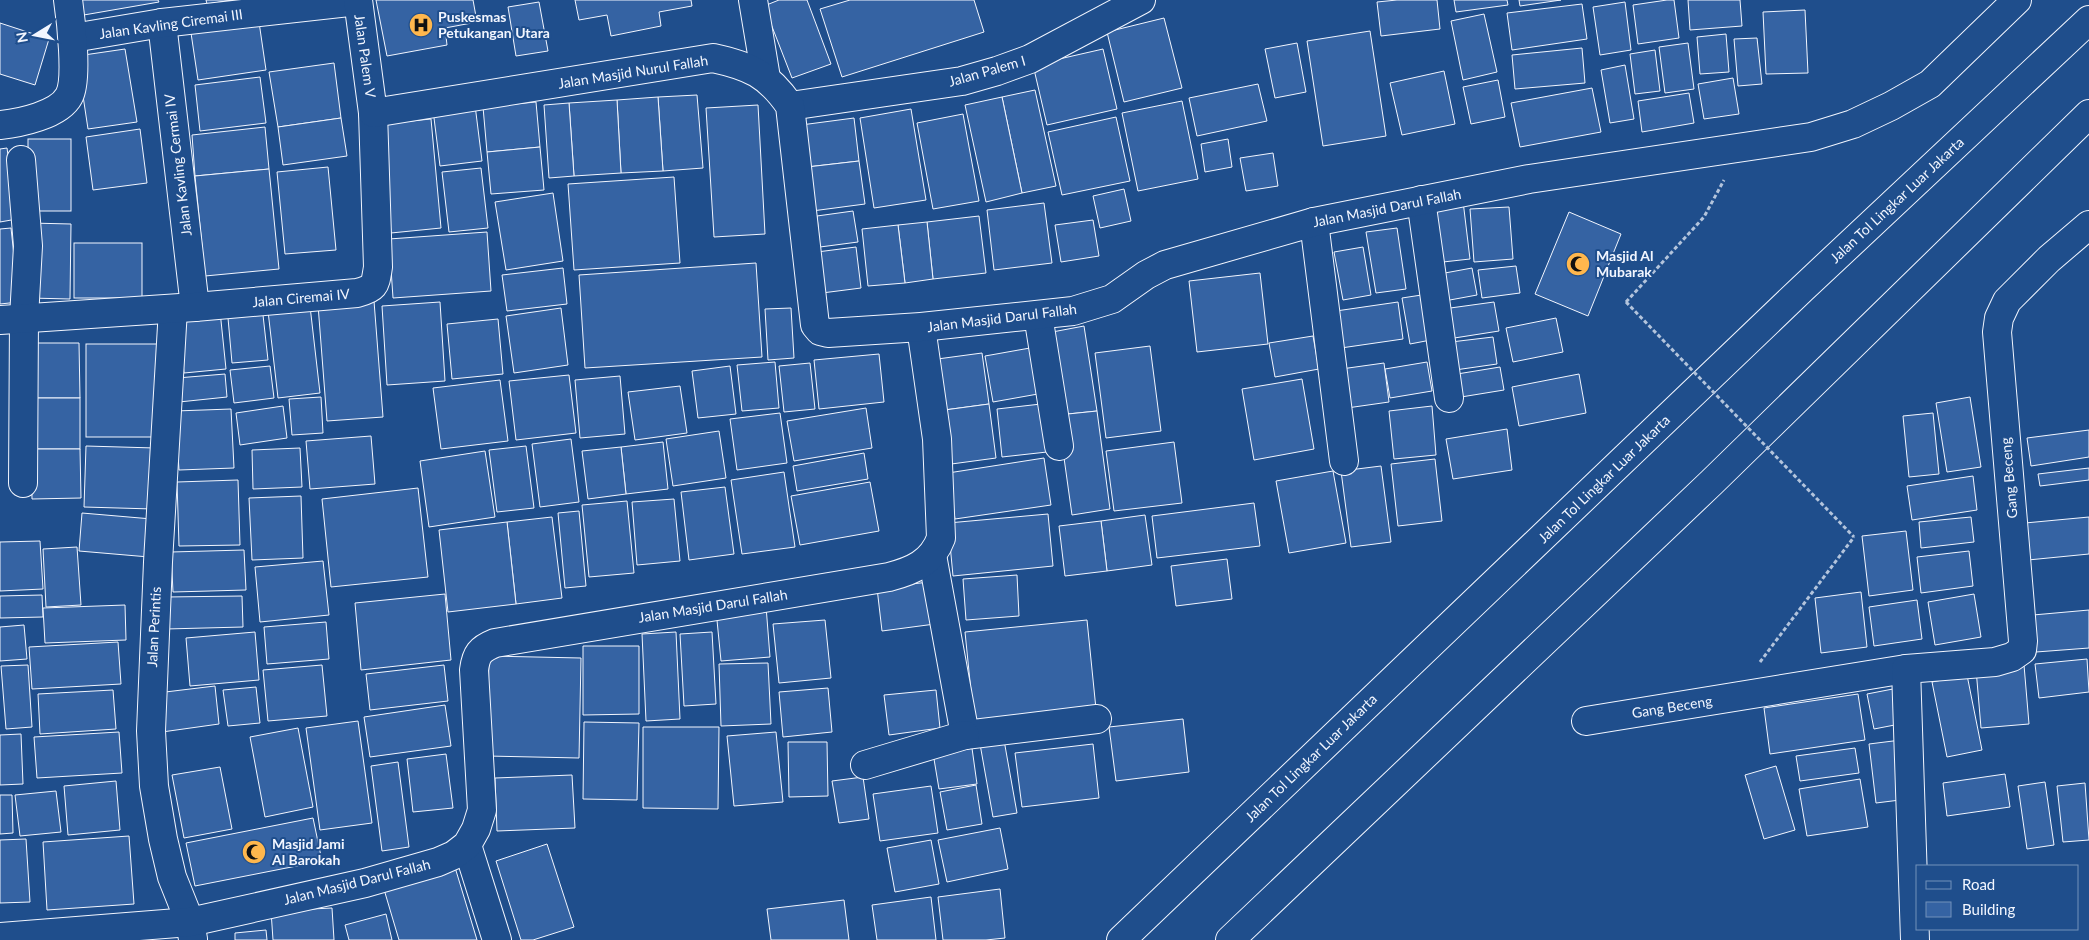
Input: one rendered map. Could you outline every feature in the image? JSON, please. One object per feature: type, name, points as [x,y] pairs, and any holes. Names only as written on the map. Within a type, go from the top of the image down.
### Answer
[{"type":"main road","points":[[0,125],[18,123],[57,109],[68,98],[72,89],[73,38],[68,0]]},
{"type":"main road","name":"Jalan Kavling Ciremai III","points":[[73,38],[162,23],[358,0]]},
{"type":"main road","name":"Jalan Palem V","points":[[358,0],[373,113]]},
{"type":"main road","points":[[754,0],[766,78]]},
{"type":"main road","name":"Jalan Palem I","points":[[790,106],[962,81],[997,71],[1030,58],[1140,0]]},
{"type":"main road","name":"Jalan Masjid Darul Fallah","points":[[192,931],[438,862],[454,855],[467,845],[476,828],[482,810],[474,670],[476,656],[485,647],[495,643],[889,577],[910,571],[932,555],[941,538],[937,439],[921,327],[1073,311],[1112,299],[1146,274],[1165,265],[1314,222],[1529,179],[1811,137],[1853,124],[1891,106],[1930,84],[2017,0]]},
{"type":"main road","name":"Jalan Tol Lingkar Luar Jakarta","points":[[1121,940],[1802,289],[2089,20]]},
{"type":"main road","name":"Jalan Kavling Cermai IV","points":[[162,23],[184,308]]},
{"type":"main road","name":"Jalan Masjid Nurul Fallah","points":[[373,113],[713,58],[741,64],[766,78],[779,90],[790,106]]},
{"type":"main road","points":[[790,106],[815,325],[820,331],[828,333],[921,327]]},
{"type":"main road","name":"Jalan Ciremai IV","points":[[184,308],[357,293],[370,290],[376,284],[378,266],[373,113]]},
{"type":"main road","points":[[1230,940],[1712,482],[2089,114]]},
{"type":"main road","points":[[21,160],[28,246],[12,319],[23,483]]},
{"type":"main road","points":[[1421,200],[1449,398]]},
{"type":"main road","points":[[1314,222],[1344,461]]},
{"type":"main road","name":"Gang Beceng","points":[[1586,721],[1906,669],[1995,662],[2012,657],[2022,650],[2023,641],[1997,332],[1999,318],[2007,301],[2049,259],[2089,225]]},
{"type":"main road","points":[[12,319],[184,308]]},
{"type":"main road","name":"Jalan Perintis","points":[[184,308],[158,562],[151,731],[154,786],[163,839],[172,876],[192,931]]},
{"type":"main road","points":[[1038,315],[1059,446]]},
{"type":"main road","points":[[932,555],[965,735]]},
{"type":"main road","points":[[1906,669],[1915,940]]},
{"type":"main road","points":[[865,765],[965,735],[1097,719]]},
{"type":"main road","points":[[467,845],[497,940]]},
{"type":"main road","points":[[0,937],[192,931]]},
{"type":"path","points":[[1704,217],[1626,302],[1854,537],[1766,652]]},
{"type":"building","points":[[75,0],[158,0],[159,2],[78,16]]},
{"type":"building","points":[[206,0],[233,0],[207,4]]},
{"type":"building","name":"Puskesmas Petukangan Utara","points":[[376,0],[473,0],[477,22],[445,28],[447,45],[387,56]]},
{"type":"building","points":[[575,0],[691,0],[692,6],[659,12],[661,26],[611,36],[607,15],[579,20]]},
{"type":"building","points":[[779,0],[807,0],[831,64],[792,78],[764,6]]},
{"type":"building","points":[[850,0],[974,0],[984,32],[842,77],[820,9]]},
{"type":"building","points":[[1437,0],[1440,29],[1381,36],[1377,2]]},
{"type":"building","points":[[1454,0],[1507,0],[1508,5],[1456,12]]},
{"type":"building","points":[[1519,0],[1561,0],[1520,6]]},
{"type":"building","points":[[1674,0],[1679,38],[1638,44],[1633,5]]},
{"type":"building","points":[[1688,0],[1740,0],[1742,26],[1690,30]]},
{"type":"building","points":[[539,2],[548,51],[516,56],[508,7]]},
{"type":"building","points":[[1625,2],[1631,50],[1600,55],[1593,7]]},
{"type":"building","points":[[1582,4],[1587,39],[1512,50],[1507,13]]},
{"type":"building","points":[[1805,10],[1808,73],[1766,74],[1763,12]]},
{"type":"building","points":[[1484,14],[1497,72],[1463,80],[1451,21]]},
{"type":"building","points":[[1164,18],[1182,88],[1124,102],[1107,32]]},
{"type":"building","points":[[259,22],[266,70],[198,80],[191,33]]},
{"type":"building","points":[[0,23],[49,39],[35,85],[0,74]]},
{"type":"building","points":[[1370,31],[1386,136],[1323,146],[1307,41]]},
{"type":"building","points":[[1726,34],[1729,72],[1700,74],[1697,37]]},
{"type":"building","points":[[1757,38],[1762,84],[1738,86],[1734,39]]},
{"type":"building","points":[[1297,43],[1306,92],[1275,98],[1265,49]]},
{"type":"building","points":[[1688,43],[1694,89],[1665,93],[1659,47]]},
{"type":"building","points":[[1582,48],[1585,83],[1515,89],[1512,55]]},
{"type":"building","points":[[125,49],[137,122],[88,129],[77,56]]},
{"type":"building","points":[[1103,49],[1117,109],[1047,125],[1033,65]]},
{"type":"building","points":[[1655,50],[1660,91],[1635,94],[1630,54]]},
{"type":"building","points":[[334,63],[341,118],[278,127],[269,72]]},
{"type":"building","points":[[1625,65],[1634,119],[1610,123],[1601,70]]},
{"type":"building","points":[[1444,71],[1455,124],[1402,135],[1390,83]]},
{"type":"building","points":[[260,77],[266,123],[200,131],[195,85]]},
{"type":"building","points":[[1733,78],[1739,114],[1704,119],[1698,84]]},
{"type":"building","points":[[1498,80],[1505,117],[1471,124],[1463,87]]},
{"type":"building","points":[[1258,84],[1267,121],[1197,136],[1189,98]]},
{"type":"building","points":[[1592,88],[1601,132],[1520,147],[1511,103]]},
{"type":"building","points":[[1035,90],[1056,186],[1022,193],[1002,97]]},
{"type":"building","points":[[1689,93],[1694,123],[1642,132],[1638,101]]},
{"type":"building","points":[[697,95],[703,168],[663,171],[658,97]]},
{"type":"building","points":[[658,97],[663,171],[621,173],[617,100]]},
{"type":"building","points":[[1002,97],[1022,193],[986,202],[965,105]]},
{"type":"building","points":[[617,100],[621,173],[574,176],[569,103]]},
{"type":"building","points":[[1182,101],[1198,179],[1138,191],[1122,113]]},
{"type":"building","points":[[536,102],[540,147],[487,152],[483,107]]},
{"type":"building","points":[[569,103],[574,176],[549,178],[544,105]]},
{"type":"building","points":[[475,105],[482,161],[440,166],[433,110]]},
{"type":"building","points":[[758,105],[765,234],[714,237],[706,108]]},
{"type":"building","points":[[911,109],[926,200],[874,208],[860,118]]},
{"type":"building","points":[[963,114],[979,201],[933,209],[917,123]]},
{"type":"building","points":[[1116,117],[1130,181],[1062,195],[1048,132]]},
{"type":"building","points":[[341,118],[347,156],[283,165],[278,127]]},
{"type":"building","points":[[854,118],[859,161],[807,167],[801,125]]},
{"type":"building","points":[[431,119],[441,228],[391,233],[381,124]]},
{"type":"building","points":[[265,127],[269,169],[195,176],[192,135]]},
{"type":"building","points":[[140,129],[147,183],[93,190],[86,137]]},
{"type":"building","points":[[28,139],[71,139],[71,211],[28,211]]},
{"type":"building","points":[[1228,139],[1232,167],[1205,172],[1201,144]]},
{"type":"building","points":[[540,147],[544,190],[491,194],[487,152]]},
{"type":"building","points":[[7,148],[17,219],[0,222],[0,149]]},
{"type":"building","points":[[1273,153],[1278,186],[1246,191],[1240,158]]},
{"type":"building","points":[[859,161],[865,204],[812,211],[807,167]]},
{"type":"building","points":[[328,167],[336,250],[285,254],[277,172]]},
{"type":"building","points":[[481,168],[488,228],[449,232],[442,172]]},
{"type":"building","points":[[269,169],[279,269],[205,276],[195,176]]},
{"type":"building","points":[[674,177],[680,263],[574,270],[568,184]]},
{"type":"building","points":[[1124,189],[1131,221],[1100,228],[1093,196]]},
{"type":"building","points":[[553,193],[563,261],[506,270],[495,202]]},
{"type":"building","points":[[1463,201],[1470,259],[1434,263],[1427,205]]},
{"type":"building","points":[[1044,203],[1052,263],[994,270],[987,210]]},
{"type":"building","points":[[1509,207],[1513,259],[1474,262],[1470,209]]},
{"type":"building","points":[[853,211],[858,242],[820,247],[817,216]]},
{"type":"building","name":"Masjid Al Mubarak","points":[[1569,212],[1621,234],[1588,316],[1535,294]]},
{"type":"building","points":[[979,216],[986,273],[933,279],[927,222]]},
{"type":"building","points":[[1093,220],[1099,256],[1061,262],[1055,225]]},
{"type":"building","points":[[927,222],[933,279],[905,283],[898,225]]},
{"type":"building","points":[[30,223],[71,224],[70,299],[29,298]]},
{"type":"building","points":[[898,225],[905,283],[868,286],[862,229]]},
{"type":"building","points":[[11,228],[19,302],[0,304],[0,229]]},
{"type":"building","points":[[1397,228],[1406,289],[1376,293],[1366,232]]},
{"type":"building","points":[[487,232],[491,291],[393,298],[389,239]]},
{"type":"building","points":[[74,243],[142,243],[142,298],[74,298]]},
{"type":"building","points":[[856,247],[861,288],[822,293],[817,252]]},
{"type":"building","points":[[1363,247],[1371,295],[1343,300],[1334,252]]},
{"type":"building","points":[[756,263],[762,357],[585,368],[579,275]]},
{"type":"building","points":[[1516,266],[1520,293],[1482,298],[1478,270]]},
{"type":"building","points":[[563,268],[567,304],[507,311],[502,275]]},
{"type":"building","points":[[1472,268],[1477,295],[1439,302],[1434,275]]},
{"type":"building","points":[[1260,273],[1268,344],[1197,352],[1189,281]]},
{"type":"building","points":[[1428,294],[1436,339],[1410,344],[1402,298]]},
{"type":"building","points":[[374,301],[383,417],[327,421],[318,305]]},
{"type":"building","points":[[440,302],[445,381],[387,385],[382,306]]},
{"type":"building","points":[[1398,302],[1403,339],[1334,349],[1329,312]]},
{"type":"building","points":[[1494,302],[1499,331],[1448,339],[1443,309]]},
{"type":"building","points":[[310,306],[320,393],[278,398],[268,311]]},
{"type":"building","points":[[561,308],[568,365],[514,373],[506,316]]},
{"type":"building","points":[[791,308],[794,358],[768,360],[765,309]]},
{"type":"building","points":[[220,311],[226,369],[184,373],[178,314]]},
{"type":"building","points":[[263,315],[268,360],[232,363],[228,318]]},
{"type":"building","points":[[1556,318],[1563,352],[1513,362],[1506,328]]},
{"type":"building","points":[[498,319],[503,374],[452,379],[447,324]]},
{"type":"building","points":[[1084,326],[1097,411],[1058,415],[1047,333]]},
{"type":"building","points":[[1313,336],[1319,369],[1275,377],[1269,343]]},
{"type":"building","points":[[1493,337],[1497,364],[1455,370],[1451,342]]},
{"type":"building","points":[[31,343],[79,343],[80,398],[31,398]]},
{"type":"building","points":[[86,344],[160,344],[160,437],[86,437]]},
{"type":"building","points":[[1150,346],[1161,431],[1106,438],[1095,353]]},
{"type":"building","points":[[1030,348],[1038,394],[993,402],[985,356]]},
{"type":"building","points":[[982,353],[989,404],[937,411],[930,360]]},
{"type":"building","points":[[879,354],[884,402],[819,409],[814,360]]},
{"type":"building","points":[[775,362],[779,408],[742,411],[737,365]]},
{"type":"building","points":[[1427,362],[1432,391],[1390,398],[1385,369]]},
{"type":"building","points":[[810,363],[815,409],[784,412],[779,366]]},
{"type":"building","points":[[1384,363],[1389,402],[1340,409],[1334,370]]},
{"type":"building","points":[[270,366],[274,398],[234,403],[230,370]]},
{"type":"building","points":[[730,366],[736,414],[698,418],[692,371]]},
{"type":"building","points":[[1500,367],[1504,390],[1455,398],[1451,375]]},
{"type":"building","points":[[225,374],[227,397],[179,402],[177,378]]},
{"type":"building","points":[[1579,374],[1586,413],[1519,426],[1512,387]]},
{"type":"building","points":[[569,375],[576,433],[516,440],[509,381]]},
{"type":"building","points":[[620,376],[625,434],[580,438],[575,380]]},
{"type":"building","points":[[1302,379],[1314,449],[1254,460],[1242,389]]},
{"type":"building","points":[[500,380],[508,441],[441,449],[433,388]]},
{"type":"building","points":[[680,386],[687,433],[635,440],[628,392]]},
{"type":"building","points":[[321,397],[323,433],[292,435],[289,399]]},
{"type":"building","points":[[1970,397],[1981,467],[1947,472],[1936,403]]},
{"type":"building","points":[[31,398],[80,398],[80,449],[31,449]]},
{"type":"building","points":[[989,404],[996,458],[944,465],[937,411]]},
{"type":"building","points":[[1041,404],[1047,452],[1002,457],[997,409]]},
{"type":"building","points":[[283,406],[287,438],[240,445],[236,413]]},
{"type":"building","points":[[1432,406],[1436,455],[1394,459],[1389,411]]},
{"type":"building","points":[[866,408],[872,448],[794,461],[787,421]]},
{"type":"building","points":[[231,409],[234,468],[179,470],[175,411]]},
{"type":"building","points":[[1097,411],[1110,509],[1072,515],[1058,415]]},
{"type":"building","points":[[780,413],[787,463],[737,470],[730,419]]},
{"type":"building","points":[[1933,413],[1939,474],[1909,477],[1903,416]]},
{"type":"building","points":[[1507,429],[1512,470],[1453,479],[1446,439]]},
{"type":"building","points":[[2089,430],[2089,457],[2031,466],[2027,438]]},
{"type":"building","points":[[719,431],[726,478],[673,486],[666,439]]},
{"type":"building","points":[[371,436],[375,484],[310,489],[306,441]]},
{"type":"building","points":[[571,439],[579,502],[540,507],[532,444]]},
{"type":"building","points":[[663,442],[668,489],[626,494],[621,447]]},
{"type":"building","points":[[1174,442],[1182,503],[1114,511],[1106,451]]},
{"type":"building","points":[[86,446],[155,448],[153,509],[84,507]]},
{"type":"building","points":[[526,446],[534,508],[497,512],[489,450]]},
{"type":"building","points":[[621,447],[626,494],[588,499],[582,451]]},
{"type":"building","points":[[300,448],[302,487],[253,489],[252,450]]},
{"type":"building","points":[[31,449],[80,449],[81,498],[32,499]]},
{"type":"building","points":[[485,451],[495,517],[429,527],[420,461]]},
{"type":"building","points":[[864,453],[868,479],[797,491],[793,466]]},
{"type":"building","points":[[1044,458],[1051,505],[955,519],[948,473]]},
{"type":"building","points":[[1435,459],[1442,521],[1398,526],[1391,464]]},
{"type":"building","points":[[1381,466],[1391,542],[1351,547],[1341,471]]},
{"type":"building","points":[[2089,468],[2089,480],[2040,486],[2038,474]]},
{"type":"building","points":[[1333,471],[1346,543],[1289,553],[1276,481]]},
{"type":"building","points":[[784,472],[795,547],[742,554],[731,480]]},
{"type":"building","points":[[1973,476],[1977,510],[1912,520],[1907,486]]},
{"type":"building","points":[[238,480],[240,545],[179,546],[177,482]]},
{"type":"building","points":[[870,482],[879,531],[800,545],[791,496]]},
{"type":"building","points":[[725,487],[734,554],[689,560],[681,492]]},
{"type":"building","points":[[418,488],[428,577],[331,587],[322,499]]},
{"type":"building","points":[[301,496],[303,558],[252,560],[249,498]]},
{"type":"building","points":[[674,499],[680,561],[637,565],[632,502]]},
{"type":"building","points":[[627,501],[634,573],[589,577],[582,505]]},
{"type":"building","points":[[1254,503],[1260,546],[1157,558],[1152,516]]},
{"type":"building","points":[[579,511],[586,586],[565,588],[558,513]]},
{"type":"building","points":[[82,513],[152,519],[149,557],[79,551]]},
{"type":"building","points":[[1048,514],[1053,566],[953,576],[948,523]]},
{"type":"building","points":[[1145,515],[1152,565],[1107,571],[1101,521]]},
{"type":"building","points":[[552,517],[562,598],[516,604],[507,522]]},
{"type":"building","points":[[1971,517],[1974,542],[1921,548],[1919,522]]},
{"type":"building","points":[[2089,517],[2089,554],[2028,560],[2025,523]]},
{"type":"building","points":[[1101,521],[1107,571],[1065,576],[1059,526]]},
{"type":"building","points":[[507,522],[516,604],[448,612],[439,530]]},
{"type":"building","points":[[1906,531],[1913,590],[1869,596],[1862,536]]},
{"type":"building","points":[[40,541],[43,589],[0,591],[0,542]]},
{"type":"building","points":[[77,547],[81,605],[46,607],[43,549]]},
{"type":"building","points":[[244,550],[246,590],[173,592],[171,552]]},
{"type":"building","points":[[1969,551],[1973,586],[1921,593],[1917,557]]},
{"type":"building","points":[[1227,559],[1232,599],[1176,606],[1171,566]]},
{"type":"building","points":[[323,561],[329,615],[260,622],[255,567]]},
{"type":"building","points":[[1017,575],[1019,616],[966,620],[963,579]]},
{"type":"building","points":[[929,582],[935,624],[882,631],[877,588]]},
{"type":"building","points":[[1861,592],[1867,647],[1821,653],[1815,598]]},
{"type":"building","points":[[445,594],[451,660],[361,670],[355,603]]},
{"type":"building","points":[[1974,594],[1981,637],[1935,645],[1928,602]]},
{"type":"building","points":[[42,595],[43,617],[0,618],[0,596]]},
{"type":"building","points":[[242,596],[243,627],[166,629],[166,597]]},
{"type":"building","points":[[1917,600],[1922,639],[1874,646],[1869,607]]},
{"type":"building","points":[[125,605],[126,640],[45,643],[43,608]]},
{"type":"building","points":[[766,606],[770,657],[721,661],[716,610]]},
{"type":"building","points":[[2089,610],[2089,648],[2036,652],[2033,615]]},
{"type":"building","points":[[825,620],[831,678],[779,683],[773,624]]},
{"type":"building","points":[[1087,620],[1096,709],[974,721],[965,632]]},
{"type":"building","points":[[326,622],[329,659],[267,664],[264,627]]},
{"type":"building","points":[[24,625],[27,659],[0,661],[0,627]]},
{"type":"building","points":[[255,632],[259,680],[190,686],[186,638]]},
{"type":"building","points":[[676,632],[680,719],[646,721],[642,634]]},
{"type":"building","points":[[712,632],[716,704],[684,706],[680,634]]},
{"type":"building","points":[[118,642],[121,684],[32,689],[29,647]]},
{"type":"building","points":[[583,646],[639,646],[639,714],[583,715]]},
{"type":"building","points":[[489,656],[581,658],[579,758],[487,756]]},
{"type":"building","points":[[2087,659],[2089,692],[2039,698],[2035,664]]},
{"type":"building","points":[[768,663],[771,724],[721,726],[719,664]]},
{"type":"building","points":[[28,665],[32,727],[6,729],[1,666]]},
{"type":"building","points":[[322,665],[327,716],[268,721],[263,670]]},
{"type":"building","points":[[444,665],[448,701],[370,710],[366,674]]},
{"type":"building","points":[[2024,665],[2029,724],[1981,728],[1976,669]]},
{"type":"building","points":[[1967,675],[1982,750],[1947,757],[1932,682]]},
{"type":"building","points":[[215,686],[219,724],[162,732],[157,693]]},
{"type":"building","points":[[256,687],[260,723],[228,726],[223,690]]},
{"type":"building","points":[[828,688],[832,732],[783,737],[779,692]]},
{"type":"building","points":[[1898,688],[1905,723],[1874,729],[1867,694]]},
{"type":"building","points":[[113,690],[116,729],[40,734],[38,694]]},
{"type":"building","points":[[936,690],[940,728],[889,735],[884,695]]},
{"type":"building","points":[[1858,694],[1865,740],[1770,754],[1764,708]]},
{"type":"building","points":[[445,705],[451,746],[370,757],[364,717]]},
{"type":"building","points":[[1183,719],[1189,772],[1116,781],[1109,727]]},
{"type":"building","points":[[358,721],[372,823],[320,830],[306,728]]},
{"type":"building","points":[[584,722],[639,723],[637,800],[583,799]]},
{"type":"building","points":[[643,727],[719,727],[718,809],[643,808]]},
{"type":"building","points":[[298,728],[313,807],[265,817],[250,737]]},
{"type":"building","points":[[119,732],[122,773],[37,778],[34,737]]},
{"type":"building","points":[[776,732],[783,802],[734,806],[727,736]]},
{"type":"building","points":[[21,734],[23,784],[0,785],[0,735]]},
{"type":"building","points":[[1004,740],[1017,813],[993,817],[980,744]]},
{"type":"building","points":[[1901,740],[1908,799],[1876,803],[1869,744]]},
{"type":"building","points":[[971,741],[977,784],[939,789],[932,747]]},
{"type":"building","points":[[788,742],[827,742],[828,796],[789,797]]},
{"type":"building","points":[[1093,744],[1099,798],[1022,807],[1015,753]]},
{"type":"building","points":[[1855,748],[1859,773],[1800,781],[1796,756]]},
{"type":"building","points":[[446,754],[453,808],[413,812],[407,759]]},
{"type":"building","points":[[398,762],[409,847],[382,851],[371,766]]},
{"type":"building","points":[[1776,766],[1795,830],[1764,839],[1745,775]]},
{"type":"building","points":[[220,767],[232,829],[184,838],[172,775]]},
{"type":"building","points":[[2005,774],[2010,807],[1947,816],[1943,783]]},
{"type":"building","points":[[572,775],[575,828],[497,831],[495,778]]},
{"type":"building","points":[[863,777],[869,819],[839,823],[832,781]]},
{"type":"building","points":[[1860,779],[1868,827],[1807,836],[1799,789]]},
{"type":"building","points":[[116,781],[120,830],[68,835],[64,786]]},
{"type":"building","points":[[2045,782],[2054,845],[2027,849],[2018,786]]},
{"type":"building","points":[[2085,783],[2089,840],[2063,842],[2057,786]]},
{"type":"building","points":[[976,785],[982,824],[947,830],[940,792]]},
{"type":"building","points":[[931,786],[938,833],[880,841],[873,794]]},
{"type":"building","points":[[56,791],[61,832],[20,836],[15,795]]},
{"type":"building","points":[[0,795],[12,795],[13,833],[0,834]]},
{"type":"building","name":"Masjid Jami Al Barokah","points":[[313,818],[322,861],[195,886],[186,843]]},
{"type":"building","points":[[1000,828],[1008,869],[947,882],[938,840]]},
{"type":"building","points":[[129,836],[134,904],[47,910],[43,842]]},
{"type":"building","points":[[26,839],[30,902],[0,903],[0,840]]},
{"type":"building","points":[[931,840],[939,884],[895,892],[887,848]]},
{"type":"building","points":[[547,844],[574,927],[533,940],[521,940],[496,861]]},
{"type":"building","points":[[454,864],[477,940],[399,940],[383,886]]},
{"type":"building","points":[[1000,889],[1005,938],[943,940],[938,897]]},
{"type":"building","points":[[931,897],[936,940],[877,940],[872,905]]},
{"type":"building","points":[[844,900],[849,940],[771,940],[767,909]]},
{"type":"building","points":[[332,908],[334,940],[273,940],[271,911]]},
{"type":"building","points":[[386,914],[392,940],[349,940],[345,925]]},
{"type":"building","points":[[266,930],[267,940],[235,940],[235,933]]},
{"type":"place","name":"Puskesmas Petukangan Utara","points":[[421,25]]},
{"type":"place","name":"Masjid Al Mubarak","points":[[1578,264]]},
{"type":"place","name":"Masjid Jami Al Barokah","points":[[254,852]]}]
